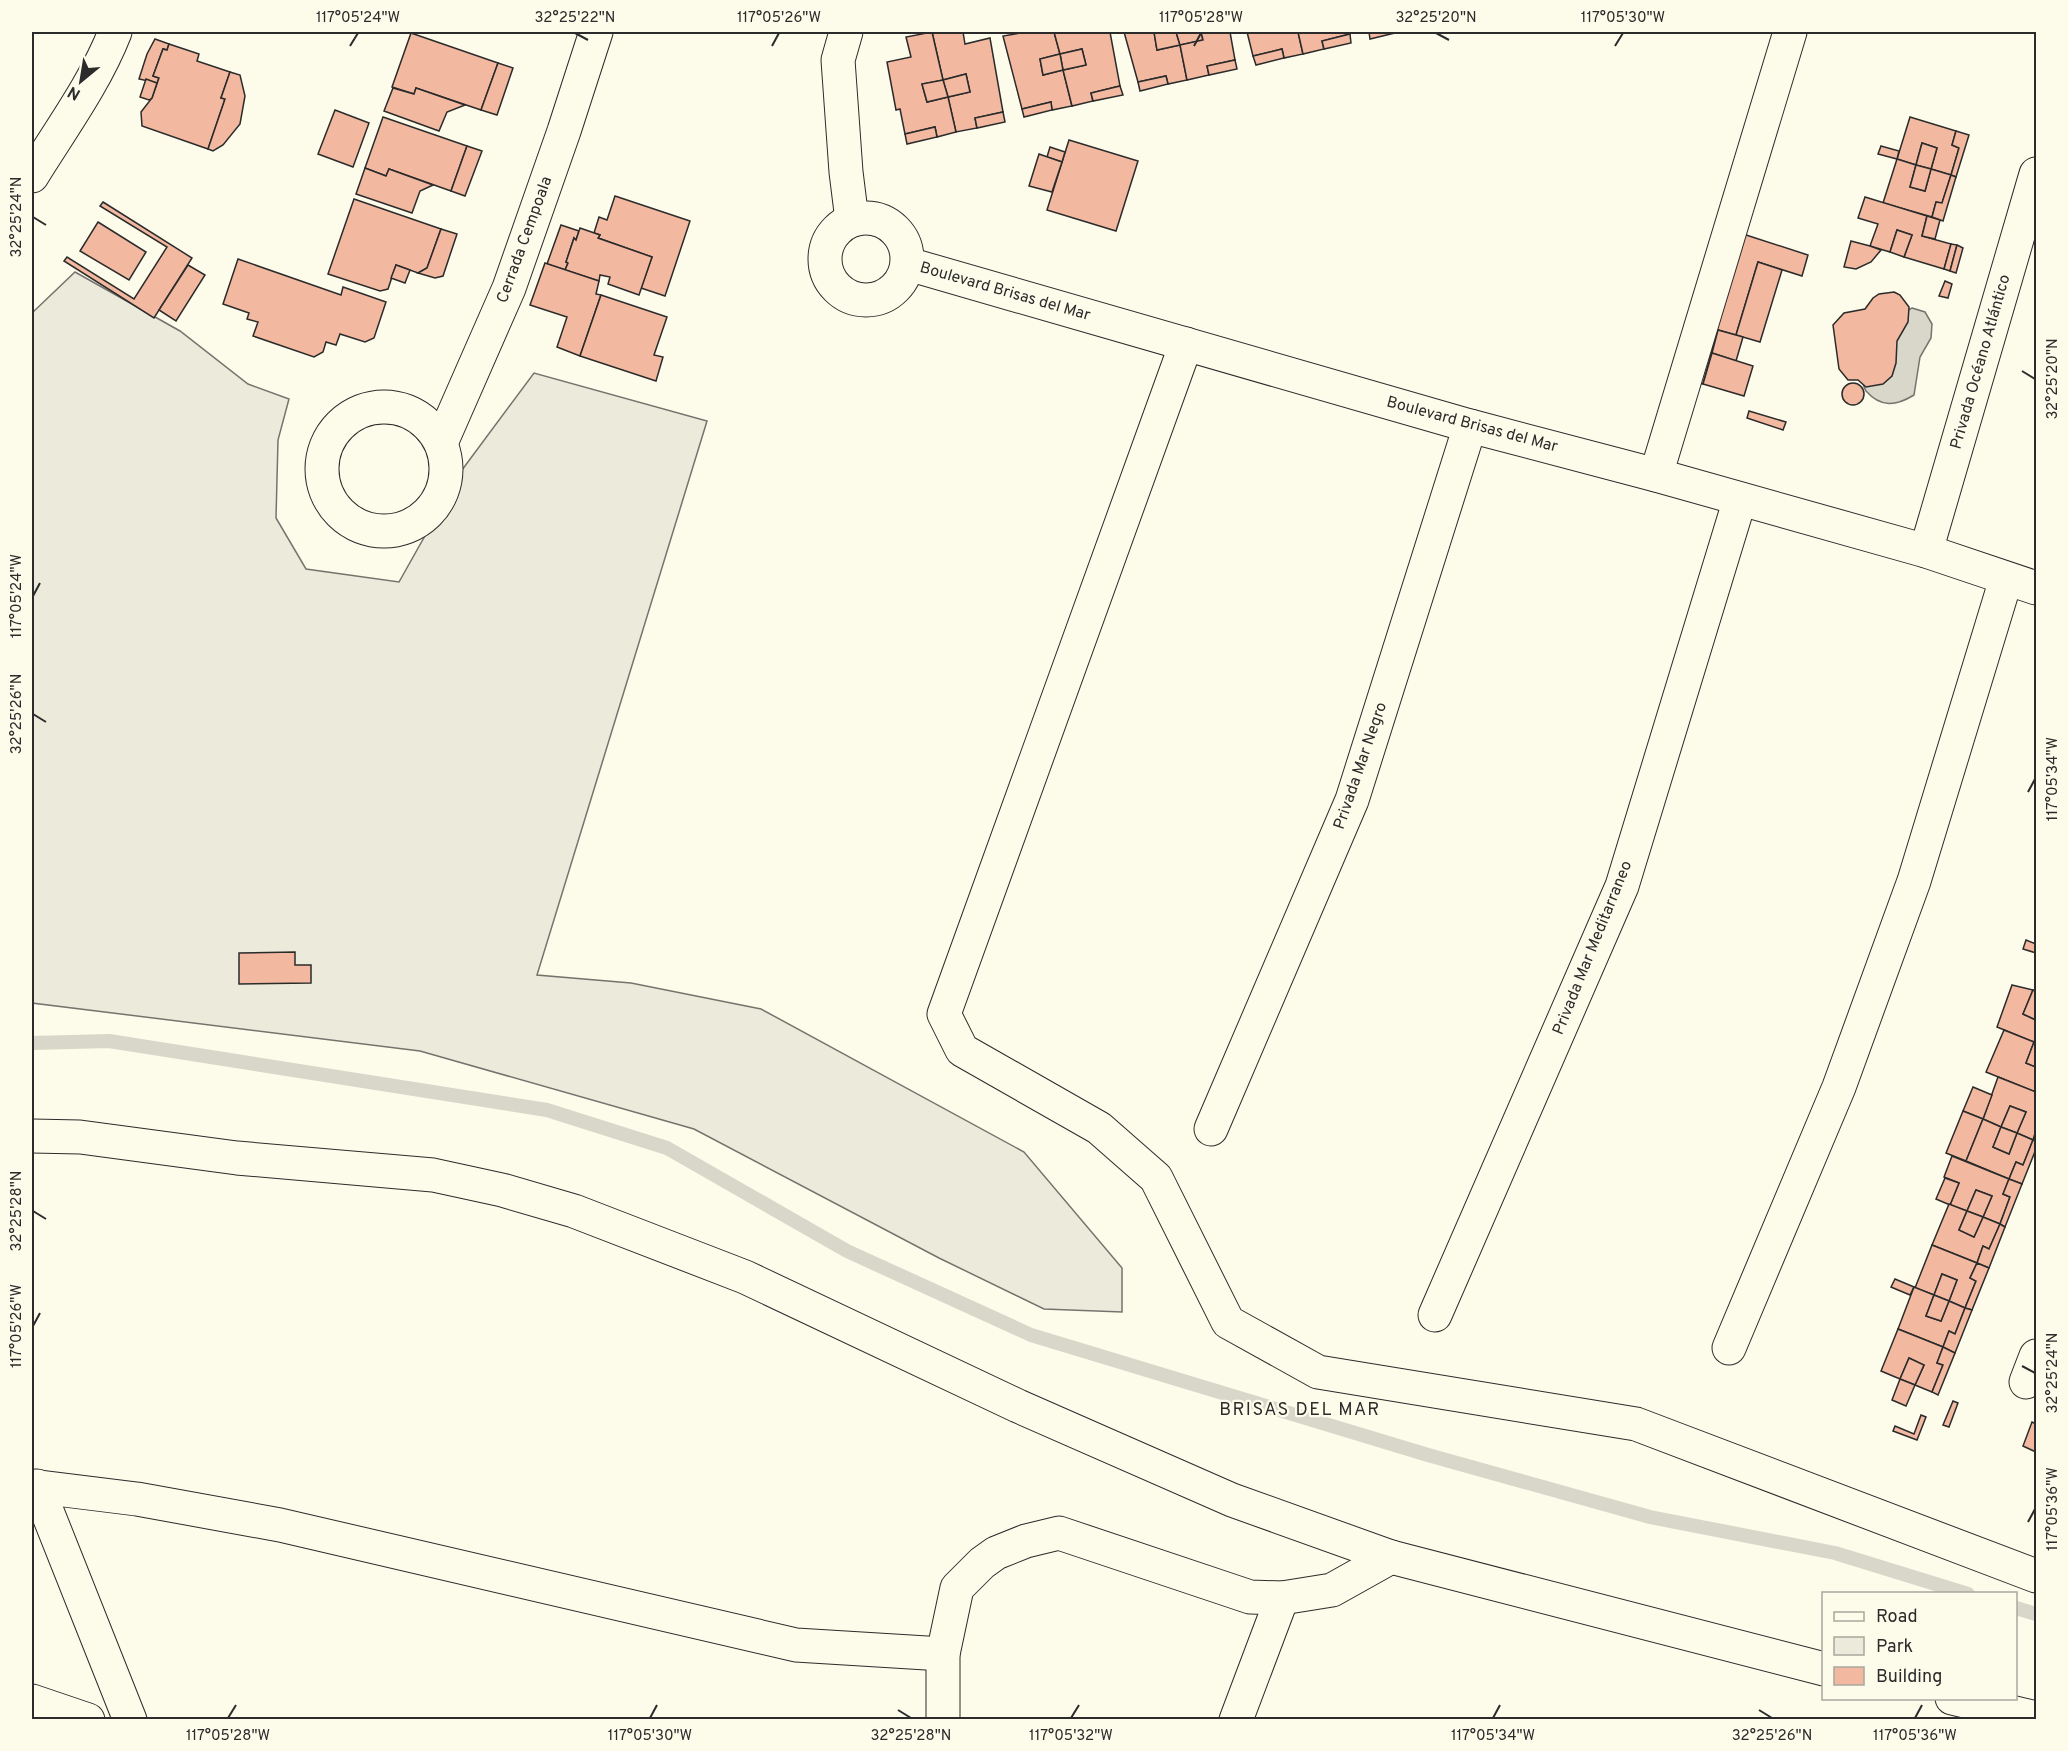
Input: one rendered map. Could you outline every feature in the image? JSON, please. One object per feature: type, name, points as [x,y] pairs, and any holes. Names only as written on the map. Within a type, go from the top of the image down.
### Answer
[{"type":"street","points":[[32,176],[82,97],[107,53],[115,32]]},
{"type":"street","name":"Cerrada Cempoala","points":[[441,442],[509,288],[596,32]]},
{"type":"street","points":[[846,32],[838,60],[852,220]]},
{"type":"street","points":[[1656,475],[1790,32]]},
{"type":"street","name":"Privada Océano Atlántico","points":[[1926,551],[2037,174]]},
{"type":"street","points":[[872,218],[892,227],[904,243],[908,264],[902,280],[890,293],[874,300],[856,300],[841,292],[830,279],[825,262],[828,244],[837,229],[852,220],[872,218]]},
{"type":"street","name":"Boulevard Brisas del Mar","points":[[908,264],[1470,426],[1656,475],[1926,551],[2021,583]]},
{"type":"street","points":[[1186,344],[944,1014],[962,1050],[1099,1128],[1156,1178],[1228,1322],[1318,1372],[1636,1424],[2037,1576]]},
{"type":"street","name":"Privada Mar Negro","points":[[1211,1129],[1352,800],[1470,426]]},
{"type":"street","name":"Privada Mar Meditarraneo","points":[[1435,1315],[1622,886],[1740,499]]},
{"type":"street","points":[[1729,1348],[1839,1087],[2021,583]]},
{"type":"street","points":[[32,1136],[80,1137],[237,1158],[433,1174],[502,1190],[574,1211],[745,1276],[1017,1406],[1232,1500],[1391,1557],[1822,1668]]},
{"type":"street","points":[[130,1719],[34,1486],[137,1499],[280,1525],[796,1645],[943,1654]]},
{"type":"street","points":[[943,1719],[943,1654],[957,1588],[982,1563],[996,1553],[1026,1541],[1059,1533],[1250,1597],[1282,1598],[1332,1590],[1391,1557]]},
{"type":"street","points":[[1236,1719],[1282,1598]]},
{"type":"street","points":[[1960,1700],[2037,1718]]},
{"type":"street","points":[[32,1701],[88,1719]]},
{"type":"green space","points":[[75,272],[180,331],[248,384],[289,399],[278,440],[276,518],[306,569],[399,582],[462,470],[534,373],[707,421],[537,975],[631,983],[761,1009],[1024,1152],[1122,1268],[1122,1312],[1044,1309],[939,1258],[694,1129],[420,1051],[32,1003],[32,313]]},
{"type":"shaded area","points":[[1912,308],[1925,312],[1932,324],[1931,338],[1920,357],[1914,395],[1895,403],[1883,403],[1866,391],[1860,367],[1898,315]]},
{"type":"building","points":[[932,32],[963,32],[965,44],[990,38],[1003,112],[975,118],[977,128],[956,132],[948,97],[970,92],[966,74],[943,80]]},
{"type":"building","points":[[932,32],[943,80],[922,84],[927,102],[948,97],[956,132],[937,137],[935,127],[905,134],[900,109],[896,110],[887,62],[911,57],[906,37]]},
{"type":"building","points":[[1027,32],[1054,32],[1060,54],[1040,59],[1043,75],[1063,70],[1072,106],[1052,110],[1051,102],[1022,109],[1003,36]]},
{"type":"building","points":[[1054,32],[1110,32],[1120,86],[1091,93],[1093,101],[1072,106],[1063,70],[1086,65],[1082,49],[1060,54]]},
{"type":"building","points":[[1124,32],[1154,32],[1157,50],[1180,45],[1187,80],[1168,84],[1166,76],[1138,82]]},
{"type":"building","points":[[1154,32],[1176,32],[1180,45],[1157,50]]},
{"type":"building","points":[[1176,32],[1201,32],[1203,40],[1180,45]]},
{"type":"building","points":[[1201,32],[1230,32],[1235,60],[1207,66],[1209,75],[1187,80],[1180,45],[1203,40]]},
{"type":"building","points":[[1247,32],[1298,32],[1303,54],[1284,58],[1282,49],[1253,56]]},
{"type":"building","points":[[1298,32],[1350,32],[1350,34],[1322,41],[1324,49],[1303,54]]},
{"type":"building","points":[[1369,32],[1399,32],[1370,39]]},
{"type":"building","points":[[411,33],[498,63],[481,110],[416,88],[414,94],[392,87]]},
{"type":"building","points":[[1350,34],[1351,43],[1324,49],[1322,41]]},
{"type":"building","points":[[155,39],[169,44],[167,50],[163,49],[153,76],[159,78],[157,83],[139,79],[147,54]]},
{"type":"building","points":[[169,44],[199,54],[197,61],[230,72],[221,98],[225,99],[208,149],[142,126],[141,112],[152,98],[159,78],[153,76],[163,49],[167,50]]},
{"type":"building","points":[[1082,49],[1086,65],[1063,70],[1060,54]]},
{"type":"building","points":[[1282,49],[1284,58],[1256,65],[1253,56]]},
{"type":"building","points":[[1060,54],[1063,70],[1043,75],[1040,59]]},
{"type":"building","points":[[1235,60],[1237,69],[1209,75],[1207,66]]},
{"type":"building","points":[[498,63],[513,68],[497,115],[481,110]]},
{"type":"building","points":[[230,72],[240,75],[245,96],[240,124],[223,145],[213,151],[208,149],[225,99],[221,98]]},
{"type":"building","points":[[966,74],[970,92],[948,97],[943,80]]},
{"type":"building","points":[[1166,76],[1168,84],[1140,91],[1138,82]]},
{"type":"building","points":[[146,79],[157,83],[152,98],[149,100],[140,97]]},
{"type":"building","points":[[943,80],[948,97],[927,102],[922,84]]},
{"type":"building","points":[[1120,86],[1123,95],[1093,101],[1091,93]]},
{"type":"building","points":[[393,88],[414,94],[416,88],[465,105],[447,112],[439,131],[384,111]]},
{"type":"building","points":[[1051,102],[1052,110],[1024,117],[1022,109]]},
{"type":"building","points":[[335,110],[369,123],[353,167],[318,154]]},
{"type":"building","points":[[1003,112],[1005,122],[977,128],[975,118]]},
{"type":"building","points":[[383,117],[467,146],[451,191],[389,169],[386,176],[365,168]]},
{"type":"building","points":[[1910,117],[1956,131],[1952,145],[1959,148],[1951,175],[1931,169],[1937,148],[1922,143],[1916,165],[1897,159]]},
{"type":"building","points":[[935,127],[937,137],[907,144],[905,134]]},
{"type":"building","points":[[1956,131],[1969,135],[1956,177],[1951,175],[1959,148],[1952,145]]},
{"type":"building","points":[[1069,140],[1138,161],[1116,231],[1047,210]]},
{"type":"building","points":[[1922,143],[1937,148],[1931,169],[1916,165]]},
{"type":"building","points":[[467,146],[482,151],[465,196],[451,191]]},
{"type":"building","points":[[1881,146],[1899,151],[1897,159],[1878,154]]},
{"type":"building","points":[[1050,147],[1065,152],[1062,162],[1047,157]]},
{"type":"building","points":[[1039,154],[1062,162],[1052,192],[1029,186]]},
{"type":"building","points":[[1897,159],[1916,165],[1910,187],[1925,191],[1931,169],[1951,175],[1942,203],[1936,202],[1932,217],[1883,203]]},
{"type":"building","points":[[1916,165],[1931,169],[1925,191],[1910,187]]},
{"type":"building","points":[[365,168],[386,176],[389,169],[433,185],[420,191],[412,213],[356,194]]},
{"type":"building","points":[[1951,175],[1956,177],[1943,221],[1932,217],[1936,202],[1942,203]]},
{"type":"building","points":[[615,196],[690,221],[665,296],[641,288],[652,257],[598,238],[600,235],[594,233],[599,217],[607,220]]},
{"type":"building","points":[[1865,197],[1927,216],[1922,236],[1951,244],[1944,269],[1904,257],[1912,235],[1897,230],[1890,252],[1870,246],[1878,224],[1858,218]]},
{"type":"building","points":[[354,199],[441,229],[427,268],[418,273],[396,265],[388,289],[380,291],[328,274]]},
{"type":"building","points":[[103,202],[192,258],[154,318],[64,261],[67,257],[134,299],[167,247],[100,206]]},
{"type":"building","points":[[1927,216],[1940,220],[1935,239],[1922,236]]},
{"type":"building","points":[[98,222],[146,252],[129,280],[80,251]]},
{"type":"building","points":[[561,225],[579,231],[576,240],[574,238],[565,270],[547,264]]},
{"type":"building","points":[[580,228],[600,235],[598,238],[652,257],[639,295],[608,284],[610,277],[600,275],[599,281],[565,270],[574,238],[576,240]]},
{"type":"building","points":[[441,229],[457,234],[443,276],[435,278],[418,273],[427,268]]},
{"type":"building","points":[[1897,230],[1912,235],[1904,257],[1890,252]]},
{"type":"building","points":[[1743,234],[1808,255],[1802,276],[1758,262],[1736,335],[1718,330],[1703,384],[1698,383]]},
{"type":"building","points":[[1851,241],[1881,250],[1871,262],[1856,269],[1844,267]]},
{"type":"building","points":[[1951,244],[1957,245],[1950,271],[1944,269]]},
{"type":"building","points":[[1957,245],[1963,248],[1956,273],[1950,271]]},
{"type":"building","points":[[238,259],[341,295],[343,287],[386,302],[374,338],[365,342],[340,334],[336,345],[326,342],[323,352],[314,357],[253,336],[258,322],[247,319],[249,313],[223,304]]},
{"type":"building","points":[[1758,262],[1782,270],[1760,342],[1736,335]]},
{"type":"building","points":[[545,263],[599,281],[596,294],[601,295],[580,356],[557,347],[567,317],[530,305]]},
{"type":"building","points":[[188,265],[205,275],[176,321],[159,310]]},
{"type":"building","points":[[396,265],[410,270],[405,283],[391,278]]},
{"type":"building","points":[[1945,281],[1952,284],[1948,298],[1939,296]]},
{"type":"building","points":[[1894,292],[1900,295],[1909,307],[1908,322],[1897,341],[1896,363],[1892,376],[1883,384],[1866,387],[1858,380],[1848,380],[1839,369],[1833,325],[1844,313],[1865,309],[1879,294]]},
{"type":"building","points":[[601,295],[667,317],[654,355],[663,357],[656,381],[580,356]]},
{"type":"building","points":[[1718,330],[1743,337],[1736,361],[1712,353]]},
{"type":"building","points":[[1712,353],[1753,366],[1744,396],[1703,384]]},
{"type":"building","points":[[1853,383],[1861,386],[1864,394],[1861,402],[1853,405],[1845,402],[1842,394],[1845,386]]},
{"type":"building","points":[[1749,411],[1786,422],[1783,430],[1747,418]]},
{"type":"building","points":[[2026,940],[2036,944],[2036,953],[2023,949]]},
{"type":"building","points":[[295,952],[295,965],[311,965],[311,983],[239,984],[239,953]]},
{"type":"building","points":[[2012,985],[2033,990],[2023,1014],[2036,1020],[2034,1042],[1997,1027]]},
{"type":"building","points":[[2033,990],[2036,992],[2036,1020],[2023,1014]]},
{"type":"building","points":[[2004,1030],[2034,1042],[2026,1063],[2036,1067],[2036,1092],[1986,1072]]},
{"type":"building","points":[[2034,1042],[2036,1043],[2036,1067],[2026,1063]]},
{"type":"building","points":[[1998,1077],[2036,1092],[2036,1130],[2033,1140],[2017,1133],[2026,1112],[2010,1106],[2001,1127],[1983,1119]]},
{"type":"building","points":[[1973,1087],[1992,1095],[1983,1119],[1963,1111]]},
{"type":"building","points":[[2010,1106],[2026,1112],[2017,1133],[2001,1127]]},
{"type":"building","points":[[1963,1111],[1983,1119],[1966,1161],[1946,1153]]},
{"type":"building","points":[[1983,1119],[2001,1127],[1993,1147],[2009,1154],[2017,1133],[2033,1140],[2023,1165],[2016,1162],[2009,1179],[1966,1161]]},
{"type":"building","points":[[2001,1127],[2017,1133],[2009,1154],[1993,1147]]},
{"type":"building","points":[[2033,1140],[2036,1141],[2036,1149],[2022,1184],[2009,1179],[2016,1162],[2023,1165]]},
{"type":"building","points":[[1952,1156],[2009,1179],[2003,1194],[2010,1197],[2000,1224],[1983,1217],[1992,1196],[1976,1190],[1967,1211],[1950,1205],[1959,1183],[1944,1177]]},
{"type":"building","points":[[1945,1178],[1959,1183],[1950,1205],[1936,1199]]},
{"type":"building","points":[[2009,1179],[2022,1184],[2005,1227],[2000,1224],[2010,1197],[2003,1194]]},
{"type":"building","points":[[1976,1190],[1992,1196],[1983,1217],[1967,1211]]},
{"type":"building","points":[[1949,1204],[1967,1211],[1959,1230],[1974,1237],[1983,1217],[2000,1224],[1989,1249],[1983,1246],[1977,1263],[1932,1245]]},
{"type":"building","points":[[1967,1211],[1983,1217],[1974,1237],[1959,1230]]},
{"type":"building","points":[[2000,1224],[2005,1227],[1989,1268],[1977,1263],[1983,1246],[1989,1249]]},
{"type":"building","points":[[1932,1245],[1977,1263],[1970,1278],[1976,1281],[1965,1308],[1949,1301],[1957,1280],[1942,1274],[1934,1295],[1915,1288]]},
{"type":"building","points":[[1977,1263],[1989,1268],[1972,1310],[1965,1308],[1976,1281],[1970,1278]]},
{"type":"building","points":[[1942,1274],[1957,1280],[1949,1301],[1934,1295]]},
{"type":"building","points":[[1895,1279],[1914,1287],[1910,1295],[1891,1287]]},
{"type":"building","points":[[1914,1287],[1934,1295],[1926,1316],[1941,1321],[1949,1301],[1965,1308],[1955,1334],[1949,1331],[1943,1347],[1898,1329]]},
{"type":"building","points":[[1934,1295],[1949,1301],[1941,1321],[1926,1316]]},
{"type":"building","points":[[1965,1308],[1972,1310],[1955,1353],[1943,1347],[1949,1331],[1955,1334]]},
{"type":"building","points":[[1898,1329],[1943,1347],[1937,1363],[1943,1365],[1932,1392],[1915,1385],[1924,1365],[1909,1358],[1900,1379],[1881,1371]]},
{"type":"building","points":[[1943,1347],[1955,1353],[1938,1395],[1932,1392],[1943,1365],[1937,1363]]},
{"type":"building","points":[[1909,1358],[1924,1365],[1915,1385],[1900,1379]]},
{"type":"building","points":[[1900,1379],[1915,1385],[1906,1406],[1892,1400]]},
{"type":"building","points":[[1953,1401],[1958,1403],[1949,1427],[1943,1425]]},
{"type":"building","points":[[1921,1415],[1926,1417],[1917,1440],[1893,1431],[1895,1426],[1914,1434]]},
{"type":"building","points":[[2032,1422],[2036,1424],[2036,1452],[2023,1446]]},
{"type":"waterway","points":[[32,1043],[109,1041],[547,1110],[667,1148],[847,1251],[1031,1335],[1428,1455],[1650,1517],[1835,1553],[1962,1592]]},
{"type":"waterway","points":[[2017,1608],[2036,1614]]},
{"type":"district","name":"BRISAS DEL MAR","points":[[1300,1410]]}]
